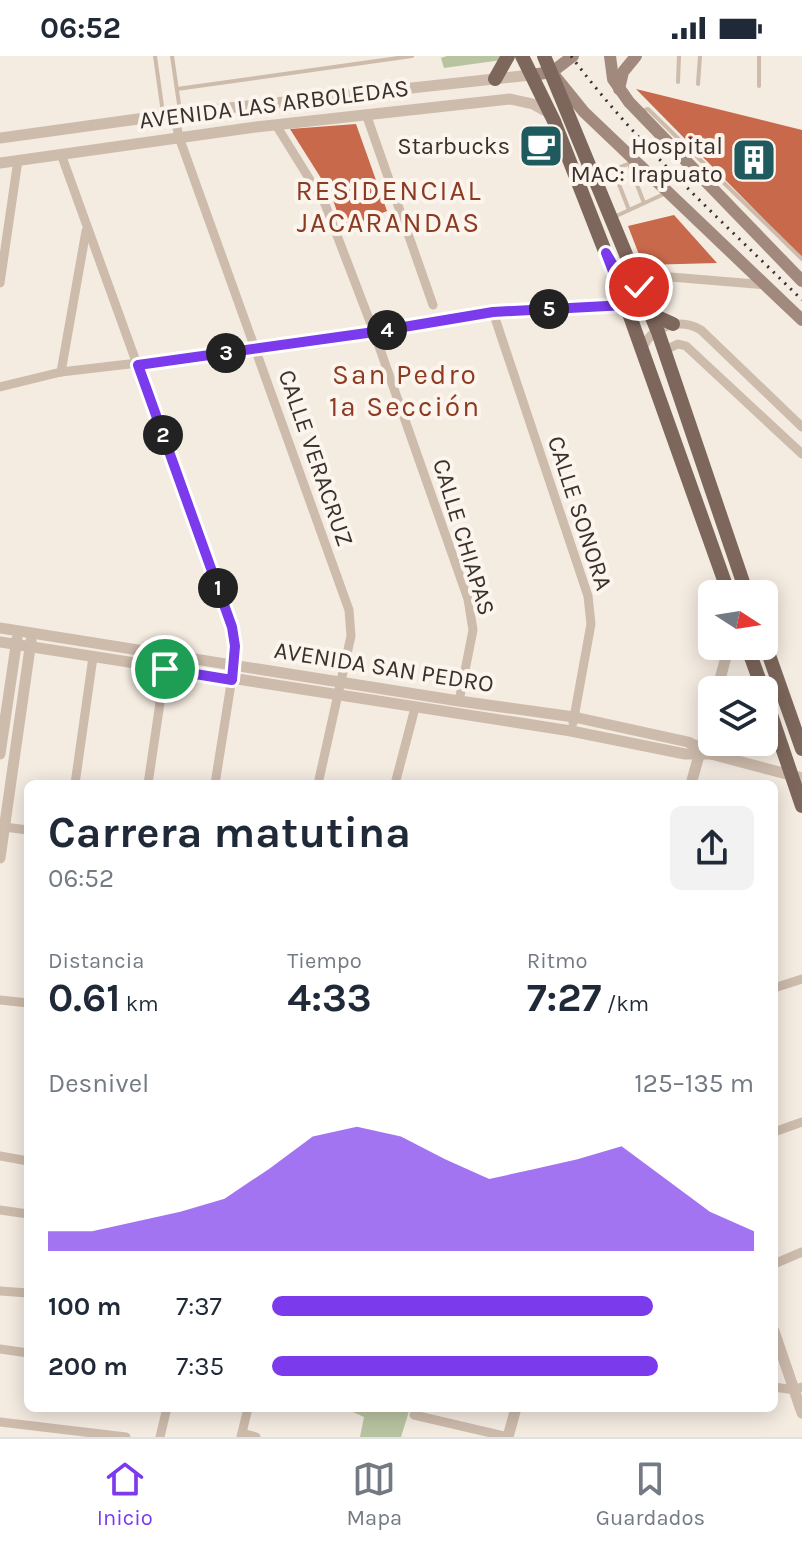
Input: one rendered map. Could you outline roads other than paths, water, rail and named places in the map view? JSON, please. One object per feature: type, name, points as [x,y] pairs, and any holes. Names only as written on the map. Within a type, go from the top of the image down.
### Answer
[{"type":"main road","points":[[495,79],[508,56]]},
{"type":"main road","points":[[522,56],[553,118],[643,348],[724,580]]},
{"type":"main road","points":[[544,56],[658,332],[742,580]]},
{"type":"main road","points":[[531,75],[552,72],[573,56]]},
{"type":"main road","points":[[610,56],[613,79],[638,112],[707,174],[802,281]]},
{"type":"main road","points":[[619,89],[623,72],[636,56]]},
{"type":"main road","points":[[552,72],[549,86],[553,118]]},
{"type":"main road","points":[[552,72],[584,112],[632,162],[669,192],[802,320]]},
{"type":"main road","points":[[606,253],[623,282],[632,288],[639,287]]},
{"type":"main road","points":[[651,314],[673,324]]},
{"type":"main road","points":[[771,660],[802,749]]},
{"type":"main road","points":[[778,729],[797,776],[802,806]]},
{"type":"street","name":"AVENIDA LAS ARBOLEDAS","points":[[0,138],[173,114],[531,75]]},
{"type":"street","name":"AVENIDA LAS ARBOLEDAS","points":[[0,163],[256,127],[510,99],[533,104],[553,118]]},
{"type":"street","points":[[252,106],[256,127]]},
{"type":"street","name":"CALLE VERACRUZ","points":[[173,114],[349,610],[351,636],[319,780]]},
{"type":"street","points":[[366,114],[433,305]]},
{"type":"street","name":"CALLE CHIAPAS","points":[[276,125],[325,204],[374,332],[468,599],[473,630],[459,701]]},
{"type":"street","points":[[61,154],[232,627],[234,665],[216,780]]},
{"type":"street","points":[[0,283],[18,160]]},
{"type":"street","points":[[61,372],[87,228]]},
{"type":"street","points":[[639,287],[671,277],[767,285]]},
{"type":"street","points":[[0,387],[61,372],[257,349],[493,312],[626,305]]},
{"type":"street","name":"CALLE SONORA","points":[[493,312],[588,596],[591,624],[571,731]]},
{"type":"street","points":[[643,348],[646,341],[673,324],[690,324],[701,330],[802,427]]},
{"type":"street","points":[[663,351],[678,344],[686,346],[802,454]]},
{"type":"street","name":"AVENIDA SAN PEDRO","points":[[0,628],[574,717],[688,742],[698,748]]},
{"type":"street","points":[[0,754],[19,631]]},
{"type":"street","points":[[0,858],[33,633]]},
{"type":"street","name":"AVENIDA SAN PEDRO","points":[[0,642],[698,751]]},
{"type":"street","points":[[76,780],[93,657]]},
{"type":"street","points":[[149,780],[165,669]]},
{"type":"street","points":[[396,780],[415,708]]},
{"type":"street","points":[[695,780],[703,756]]},
{"type":"street","name":"AVENIDA SAN PEDRO","points":[[720,756],[797,776]]},
{"type":"street","points":[[4,827],[24,830]]},
{"type":"street","points":[[778,986],[802,979]]},
{"type":"street","points":[[0,1000],[24,1003]]},
{"type":"street","points":[[778,1131],[802,1122]]},
{"type":"street","points":[[0,1156],[24,1160]]},
{"type":"street","points":[[0,1210],[24,1213]]},
{"type":"street","points":[[778,1262],[802,1252]]},
{"type":"street","points":[[0,1291],[24,1293]]},
{"type":"street","points":[[778,1340],[799,1388],[802,1413]]},
{"type":"street","points":[[0,1349],[24,1352]]},
{"type":"street","points":[[778,1387],[799,1388]]},
{"type":"street","points":[[160,1437],[166,1412]]},
{"type":"street","points":[[247,1412],[241,1435],[256,1437]]},
{"type":"street","points":[[414,1415],[508,1437],[515,1412]]},
{"type":"street","points":[[0,1422],[126,1437]]},
{"type":"lane","points":[[155,56],[173,114]]},
{"type":"lane","points":[[172,56],[177,89],[173,114]]},
{"type":"lane","points":[[177,89],[412,56]]},
{"type":"lane","points":[[678,82],[679,56]]},
{"type":"lane","points":[[698,84],[700,56]]},
{"type":"lane","points":[[759,56],[759,86]]},
{"type":"lane","points":[[595,177],[632,162],[644,203]]},
{"type":"lane","points":[[613,169],[629,210]]},
{"type":"lane","points":[[707,174],[802,259]]},
{"type":"lane","points":[[612,218],[669,192]]},
{"type":"railway","points":[[571,56],[652,152],[802,300]]},
{"type":"place","name":"Starbucks","points":[[541,146]]},
{"type":"place","name":"Hospital MAC: Irapuato","points":[[754,160]]},
{"type":"district","name":"RESIDENCIAL JACARANDAS","points":[[389,206]]},
{"type":"district","name":"San Pedro 1ª Sección","points":[[405,390]]}]
